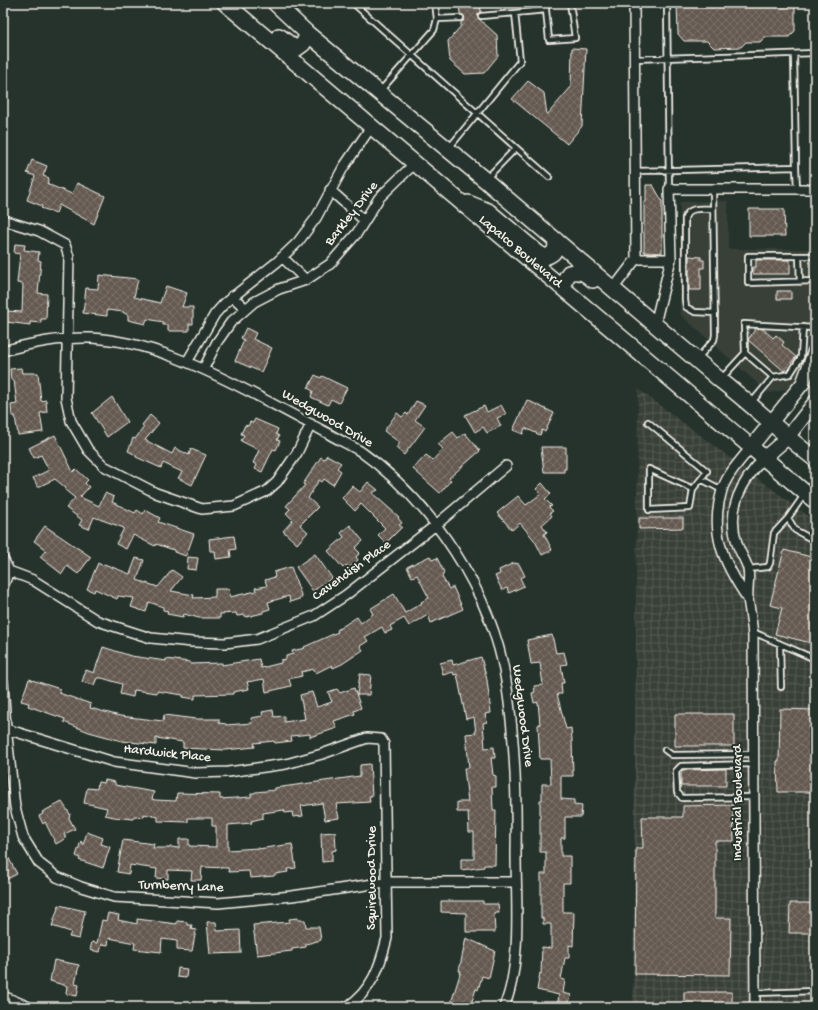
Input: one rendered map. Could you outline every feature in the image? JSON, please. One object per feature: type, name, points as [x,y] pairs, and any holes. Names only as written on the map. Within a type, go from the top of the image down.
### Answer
[{"type":"main road","name":"Lapalco Boulevard","points":[[225,3],[810,497]]},
{"type":"main road","points":[[275,3],[308,34],[380,91],[696,360],[751,404],[787,438],[815,459]]},
{"type":"main road","points":[[242,18],[279,36],[296,49],[303,44],[308,34]]},
{"type":"main road","points":[[456,198],[488,211],[538,253],[545,257],[552,254],[556,250],[556,240]]},
{"type":"main road","points":[[561,287],[569,273],[577,271],[586,273],[648,328],[683,348]]},
{"type":"street","points":[[613,289],[636,259],[634,3]]},
{"type":"street","points":[[187,362],[215,314],[232,296],[282,257],[298,242],[316,218],[343,168],[371,127]]},
{"type":"street","name":"Barkley Drive","points":[[204,368],[217,342],[231,322],[254,302],[279,289],[306,280],[330,264],[357,233],[379,198],[415,163]]},
{"type":"street","points":[[655,324],[671,259],[669,189],[815,189]]},
{"type":"street","points":[[330,190],[365,221]]},
{"type":"street","points":[[3,220],[39,231],[65,245],[69,257],[66,338],[66,398],[71,421],[88,450],[104,466],[156,493],[189,505],[202,509],[234,506],[267,492],[277,482],[298,453],[311,424]]},
{"type":"street","points":[[282,257],[306,280]]},
{"type":"street","points":[[636,259],[671,259]]},
{"type":"street","points":[[232,296],[246,309]]},
{"type":"street","name":"Wedgwood Drive","points":[[3,351],[26,345],[66,338],[92,338],[130,343],[204,368],[358,450],[390,475],[414,498],[437,524],[450,544],[484,609],[506,679],[516,776],[516,947],[509,995],[504,1007]]},
{"type":"street","name":"Industrial Boulevard","points":[[748,599],[734,579],[719,544],[717,525],[722,490],[732,472],[803,382],[815,351]]},
{"type":"street","name":"Industrial Boulevard","points":[[755,1007],[753,632],[748,599],[748,568],[737,543],[734,529],[734,514],[742,486],[748,475],[764,458],[787,438],[815,402]]},
{"type":"street","name":"Cavendish Place","points":[[9,571],[33,580],[98,621],[152,638],[192,642],[225,643],[257,639],[314,616],[346,595],[437,524],[506,466]]},
{"type":"street","points":[[3,559],[9,571],[3,587]]},
{"type":"street","name":"Turnberry Lane","points":[[3,682],[4,728],[15,806],[23,837],[39,862],[57,877],[81,887],[114,897],[218,904],[284,897],[387,882],[516,882]]},
{"type":"street","name":"Hardwick Place","points":[[4,728],[114,762],[196,773],[228,772],[286,764],[322,754],[367,738],[377,739]]},
{"type":"street","name":"Squirewood Drive","points":[[347,1007],[357,1000],[371,985],[382,962],[387,938],[384,744],[381,740],[377,739]]},
{"type":"street","points":[[3,996],[29,1007]]},
{"type":"lane","points":[[353,3],[410,56],[549,177]]},
{"type":"lane","points":[[380,91],[434,30],[437,20],[435,3]]},
{"type":"lane","points":[[546,3],[549,40],[575,38],[570,3]]},
{"type":"lane","points":[[667,3],[669,189]]},
{"type":"lane","points":[[481,16],[546,10]]},
{"type":"lane","points":[[448,149],[475,113],[520,61],[515,13]]},
{"type":"lane","points":[[437,20],[461,18]]},
{"type":"lane","points":[[634,60],[815,53]]},
{"type":"lane","points":[[794,54],[797,189]]},
{"type":"lane","points":[[485,180],[516,148]]},
{"type":"lane","points":[[636,171],[796,167]]},
{"type":"lane","points":[[696,360],[714,338],[713,189]]},
{"type":"lane","points":[[713,209],[692,210],[688,212],[685,218],[685,300],[686,307],[691,311],[714,313]]},
{"type":"lane","points":[[815,256],[748,256],[748,283],[815,281]]},
{"type":"lane","points":[[799,256],[800,282]]},
{"type":"lane","points":[[720,380],[745,353],[744,324],[815,328]]},
{"type":"lane","points":[[751,404],[773,377],[790,374],[802,357],[803,327]]},
{"type":"lane","points":[[745,353],[773,377]]},
{"type":"lane","points":[[648,422],[707,471],[693,488],[690,508],[649,510],[649,469],[693,488]]},
{"type":"lane","points":[[701,479],[722,490]]},
{"type":"lane","points":[[748,568],[768,567],[770,563],[774,533],[810,497]]},
{"type":"lane","points":[[788,518],[795,530],[815,541]]},
{"type":"lane","points":[[753,632],[815,659]]},
{"type":"lane","points":[[780,644],[781,687]]},
{"type":"lane","points":[[665,750],[672,755],[754,754]]},
{"type":"lane","points":[[754,764],[681,766],[676,771],[677,792],[682,798],[754,797]]},
{"type":"lane","points":[[755,993],[815,992]]},
{"type":"shaded area","points":[[728,201],[728,249],[812,249],[812,341],[803,366],[790,389],[768,393],[680,314],[680,202]]},
{"type":"shaded area","points":[[638,389],[815,521],[815,1007],[633,1007]]},
{"type":"building","points":[[459,3],[480,3],[481,12],[478,14],[478,18],[497,35],[498,56],[484,73],[465,74],[450,61],[448,41],[461,26],[461,22],[465,18],[460,14]]},
{"type":"building","points":[[677,3],[795,3],[795,31],[789,37],[765,37],[760,42],[746,42],[741,47],[714,48],[707,41],[684,41],[678,34]]},
{"type":"building","points":[[572,48],[586,49],[582,126],[567,144],[512,99],[528,81],[544,93],[547,115],[571,87]]},
{"type":"building","points":[[32,160],[47,166],[43,176],[49,178],[47,184],[72,194],[77,183],[105,196],[94,224],[59,205],[56,213],[41,208],[42,206],[27,200],[35,176],[27,173]]},
{"type":"building","points":[[646,185],[653,185],[662,201],[662,253],[644,252],[644,202],[646,202]]},
{"type":"building","points":[[749,209],[784,209],[785,236],[749,236]]},
{"type":"building","points":[[15,244],[25,245],[24,250],[39,252],[38,260],[41,261],[38,293],[47,294],[46,319],[41,319],[41,323],[30,322],[30,325],[6,322],[6,311],[22,312],[23,284],[17,283],[20,254],[14,253]]},
{"type":"building","points":[[689,256],[701,257],[701,260],[704,260],[704,268],[701,268],[701,290],[689,290]]},
{"type":"building","points":[[756,260],[790,260],[790,274],[753,274],[753,267],[756,267]]},
{"type":"building","points":[[99,275],[138,279],[134,297],[160,303],[166,286],[187,293],[182,307],[193,307],[193,324],[189,324],[189,331],[168,331],[168,325],[163,325],[163,322],[147,319],[145,324],[128,320],[128,315],[124,312],[107,310],[107,316],[83,313],[86,288],[98,289]]},
{"type":"building","points":[[777,291],[791,291],[791,299],[777,299]]},
{"type":"building","points":[[246,328],[256,333],[253,339],[272,348],[261,372],[235,361],[244,340],[241,338]]},
{"type":"building","points":[[756,328],[763,329],[773,338],[776,335],[784,342],[782,345],[796,357],[784,371],[748,340]]},
{"type":"building","points":[[21,368],[22,373],[38,373],[41,401],[46,400],[47,412],[40,413],[43,432],[18,435],[15,416],[12,416],[11,405],[17,404],[14,380],[11,380],[10,369]]},
{"type":"building","points":[[315,375],[321,378],[322,376],[347,388],[339,403],[331,399],[328,405],[311,397],[313,391],[308,388]]},
{"type":"building","points":[[112,397],[127,422],[107,437],[92,413]]},
{"type":"building","points":[[527,400],[554,413],[545,432],[542,430],[540,435],[525,428],[523,434],[513,430]]},
{"type":"building","points":[[416,401],[425,405],[415,420],[425,427],[404,455],[396,448],[400,443],[384,431],[397,413],[402,417],[406,413],[408,415]]},
{"type":"building","points":[[501,405],[506,414],[497,418],[501,426],[487,433],[483,427],[475,432],[465,415],[484,406],[487,412]]},
{"type":"building","points":[[150,415],[159,423],[145,440],[172,454],[175,448],[189,455],[191,449],[206,455],[192,485],[178,478],[182,472],[163,463],[161,468],[136,457],[136,455],[128,451],[133,438],[135,439],[144,427],[142,425]]},
{"type":"building","points":[[255,419],[278,429],[276,434],[279,436],[277,440],[280,441],[276,450],[273,449],[262,472],[255,469],[257,465],[253,463],[259,450],[241,441],[244,435],[241,434],[245,425],[248,426],[250,422],[253,423]]},
{"type":"building","points":[[453,432],[458,438],[465,433],[480,451],[449,478],[451,480],[440,493],[413,469],[426,455],[433,460],[443,449],[438,444]]},
{"type":"building","points":[[55,435],[73,472],[76,469],[88,480],[85,483],[89,487],[80,497],[99,506],[105,493],[114,497],[112,502],[135,513],[137,510],[143,514],[145,510],[160,518],[158,522],[194,534],[186,556],[156,544],[155,546],[133,535],[126,549],[116,544],[124,528],[94,517],[89,529],[79,525],[82,520],[66,508],[75,498],[65,490],[66,488],[55,479],[38,487],[33,478],[49,470],[41,455],[34,458],[29,448]]},
{"type":"building","points":[[541,447],[566,447],[566,469],[564,469],[564,472],[544,472]]},
{"type":"building","points":[[327,455],[341,463],[337,468],[341,471],[333,485],[324,479],[322,482],[319,480],[308,498],[318,507],[300,525],[308,532],[297,544],[283,531],[293,520],[286,513],[290,509],[286,506],[305,485],[303,484],[321,457],[324,459]]},
{"type":"building","points":[[368,482],[378,490],[372,493],[399,517],[398,518],[402,523],[399,525],[402,527],[386,543],[378,535],[385,528],[361,504],[355,511],[342,498],[352,486],[360,492]]},
{"type":"building","points":[[542,483],[551,494],[545,499],[552,506],[549,507],[553,511],[550,513],[552,516],[542,525],[547,532],[544,534],[552,550],[542,555],[535,541],[520,523],[512,530],[497,513],[518,496],[526,505],[541,494],[536,489]]},
{"type":"building","points":[[639,518],[683,518],[683,528],[639,529]]},
{"type":"building","points":[[350,525],[363,541],[355,548],[360,553],[356,557],[358,560],[349,568],[346,565],[343,568],[328,551],[344,537],[341,533]]},
{"type":"building","points":[[45,526],[91,557],[78,574],[67,566],[62,574],[40,557],[46,550],[34,541]]},
{"type":"building","points":[[234,536],[236,549],[230,550],[231,557],[216,559],[215,551],[210,551],[209,539]]},
{"type":"building","points":[[784,550],[815,558],[815,644],[775,634],[782,608],[770,605]]},
{"type":"building","points":[[315,554],[332,578],[313,591],[296,567]]},
{"type":"building","points":[[430,556],[432,560],[437,558],[444,572],[442,577],[449,589],[453,587],[463,609],[431,623],[428,615],[409,626],[404,618],[390,626],[392,630],[385,633],[382,627],[365,637],[368,641],[360,646],[363,650],[342,664],[333,668],[332,665],[316,673],[314,669],[301,672],[302,676],[289,679],[291,686],[266,692],[264,679],[247,682],[249,689],[233,692],[233,694],[195,695],[195,699],[183,697],[183,695],[157,691],[157,693],[134,690],[133,697],[120,694],[122,684],[102,678],[97,678],[94,685],[82,682],[86,670],[94,673],[103,647],[131,656],[166,661],[166,659],[190,662],[190,664],[222,663],[222,665],[259,659],[261,668],[281,663],[281,660],[286,659],[286,656],[293,654],[292,651],[305,648],[304,647],[338,632],[337,630],[357,617],[361,623],[373,614],[370,609],[394,594],[405,613],[429,598],[417,575],[412,577],[407,567]]},
{"type":"building","points":[[188,557],[198,558],[196,570],[187,569]]},
{"type":"building","points":[[136,558],[144,560],[137,580],[158,587],[172,570],[182,577],[171,591],[194,595],[193,598],[215,597],[215,589],[229,589],[230,597],[256,591],[255,588],[267,586],[265,580],[275,577],[274,572],[291,567],[302,598],[290,602],[289,596],[268,602],[270,609],[263,611],[263,613],[246,617],[245,615],[237,616],[236,613],[220,614],[220,618],[199,618],[184,614],[183,617],[167,614],[168,611],[163,610],[163,607],[149,602],[146,612],[131,607],[134,598],[118,596],[117,599],[95,589],[94,592],[87,589],[98,563],[103,566],[104,564],[130,574]]},
{"type":"building","points":[[514,563],[519,564],[525,576],[520,578],[524,586],[509,593],[507,588],[502,590],[495,576],[500,574],[499,570]]},
{"type":"building","points":[[552,635],[556,653],[564,652],[567,664],[561,665],[564,683],[561,683],[562,694],[557,694],[566,729],[571,728],[572,740],[573,776],[561,776],[561,799],[574,800],[574,805],[582,806],[581,817],[565,817],[565,838],[561,838],[561,856],[570,856],[570,883],[563,883],[563,912],[574,912],[573,946],[569,945],[569,958],[565,958],[561,979],[565,980],[563,993],[571,995],[568,1007],[557,1007],[559,995],[537,990],[540,973],[541,974],[542,947],[551,948],[551,924],[543,924],[543,918],[541,918],[541,874],[546,874],[546,852],[540,852],[540,800],[542,800],[542,784],[551,784],[550,759],[540,759],[538,725],[540,724],[538,702],[534,703],[532,693],[535,692],[534,686],[543,685],[540,663],[531,664],[527,640]]},
{"type":"building","points":[[481,657],[487,680],[491,713],[485,714],[487,722],[483,723],[485,748],[494,747],[495,758],[491,758],[493,775],[496,776],[496,787],[492,787],[493,810],[496,810],[495,865],[484,865],[484,867],[461,870],[461,859],[474,859],[474,832],[469,832],[468,812],[457,812],[457,802],[468,802],[464,768],[469,768],[466,734],[476,733],[474,717],[466,719],[457,674],[454,675],[453,672],[443,675],[440,663],[452,660],[453,665]]},
{"type":"building","points":[[360,674],[371,675],[369,695],[357,695]]},
{"type":"building","points":[[29,679],[60,689],[59,693],[91,704],[90,708],[120,716],[163,721],[164,715],[196,719],[219,719],[219,723],[226,725],[252,723],[251,718],[263,716],[262,712],[273,710],[274,717],[284,716],[284,722],[305,719],[300,695],[312,692],[317,707],[332,702],[328,692],[337,689],[340,693],[354,688],[361,708],[354,711],[355,714],[334,721],[337,728],[310,737],[310,734],[291,736],[292,741],[254,743],[255,747],[225,750],[183,748],[183,742],[156,738],[156,745],[122,741],[89,732],[64,722],[65,719],[28,706],[29,703],[21,701]]},
{"type":"building","points":[[780,709],[815,710],[815,792],[778,792],[777,761],[779,761]]},
{"type":"building","points":[[675,714],[734,714],[734,746],[675,746]]},
{"type":"building","points":[[370,764],[372,796],[369,796],[370,802],[336,804],[339,818],[325,820],[322,803],[301,806],[303,816],[293,817],[292,812],[285,813],[284,810],[263,813],[263,818],[251,821],[252,823],[228,825],[228,850],[258,849],[292,844],[296,868],[287,869],[288,872],[275,874],[274,876],[250,878],[249,871],[229,872],[228,868],[202,867],[201,880],[191,880],[192,871],[168,870],[168,879],[156,878],[157,869],[130,865],[129,874],[117,872],[123,840],[154,844],[153,848],[179,848],[179,839],[189,839],[189,846],[216,847],[216,826],[212,826],[212,818],[188,818],[188,822],[158,821],[158,817],[144,814],[144,817],[134,816],[133,819],[114,817],[105,815],[107,808],[84,803],[87,788],[97,789],[98,782],[104,783],[105,780],[115,782],[115,785],[154,792],[152,799],[155,800],[176,801],[177,793],[220,794],[220,799],[251,797],[251,794],[256,792],[275,790],[275,788],[360,776],[360,765]]},
{"type":"building","points":[[726,769],[726,786],[681,786],[681,771],[683,770]]},
{"type":"building","points":[[62,802],[70,814],[69,818],[75,829],[64,834],[66,838],[56,844],[45,822],[43,824],[39,816],[43,814],[42,812]]},
{"type":"building","points":[[733,805],[734,841],[715,841],[715,918],[731,918],[730,975],[635,974],[636,848],[643,848],[642,817],[683,817],[683,806]]},
{"type":"building","points":[[87,832],[103,838],[101,844],[110,847],[103,868],[79,860],[80,858],[76,856],[81,841],[83,845]]},
{"type":"building","points":[[335,832],[336,850],[332,851],[332,861],[322,862],[321,833]]},
{"type":"building","points":[[3,847],[17,874],[3,881]]},
{"type":"building","points":[[441,901],[483,901],[483,904],[498,904],[499,913],[494,913],[495,932],[466,932],[466,913],[441,912]]},
{"type":"building","points":[[790,903],[815,903],[815,933],[789,933]]},
{"type":"building","points":[[59,905],[85,911],[79,939],[69,937],[71,932],[52,926]]},
{"type":"building","points":[[108,913],[119,915],[118,920],[137,924],[137,919],[177,924],[177,921],[187,922],[187,925],[192,925],[191,929],[196,930],[192,951],[177,950],[177,941],[162,939],[161,952],[134,949],[135,943],[109,938],[108,945],[102,944],[100,952],[90,950],[92,942],[97,943],[102,920],[106,921]]},
{"type":"building","points":[[298,918],[298,920],[305,920],[306,927],[319,927],[321,940],[306,944],[306,947],[292,949],[292,951],[257,955],[253,925],[290,922],[289,919]]},
{"type":"building","points":[[207,922],[216,922],[217,931],[240,930],[241,953],[210,954]]},
{"type":"building","points":[[466,938],[495,951],[489,978],[482,976],[478,990],[476,989],[470,1007],[451,1003],[461,971],[459,971]]},
{"type":"building","points":[[54,960],[79,965],[75,984],[79,985],[77,996],[66,994],[67,986],[50,981]]},
{"type":"building","points":[[178,968],[187,969],[186,978],[177,977]]},
{"type":"building","points":[[684,992],[732,992],[732,1007],[684,1007]]}]
